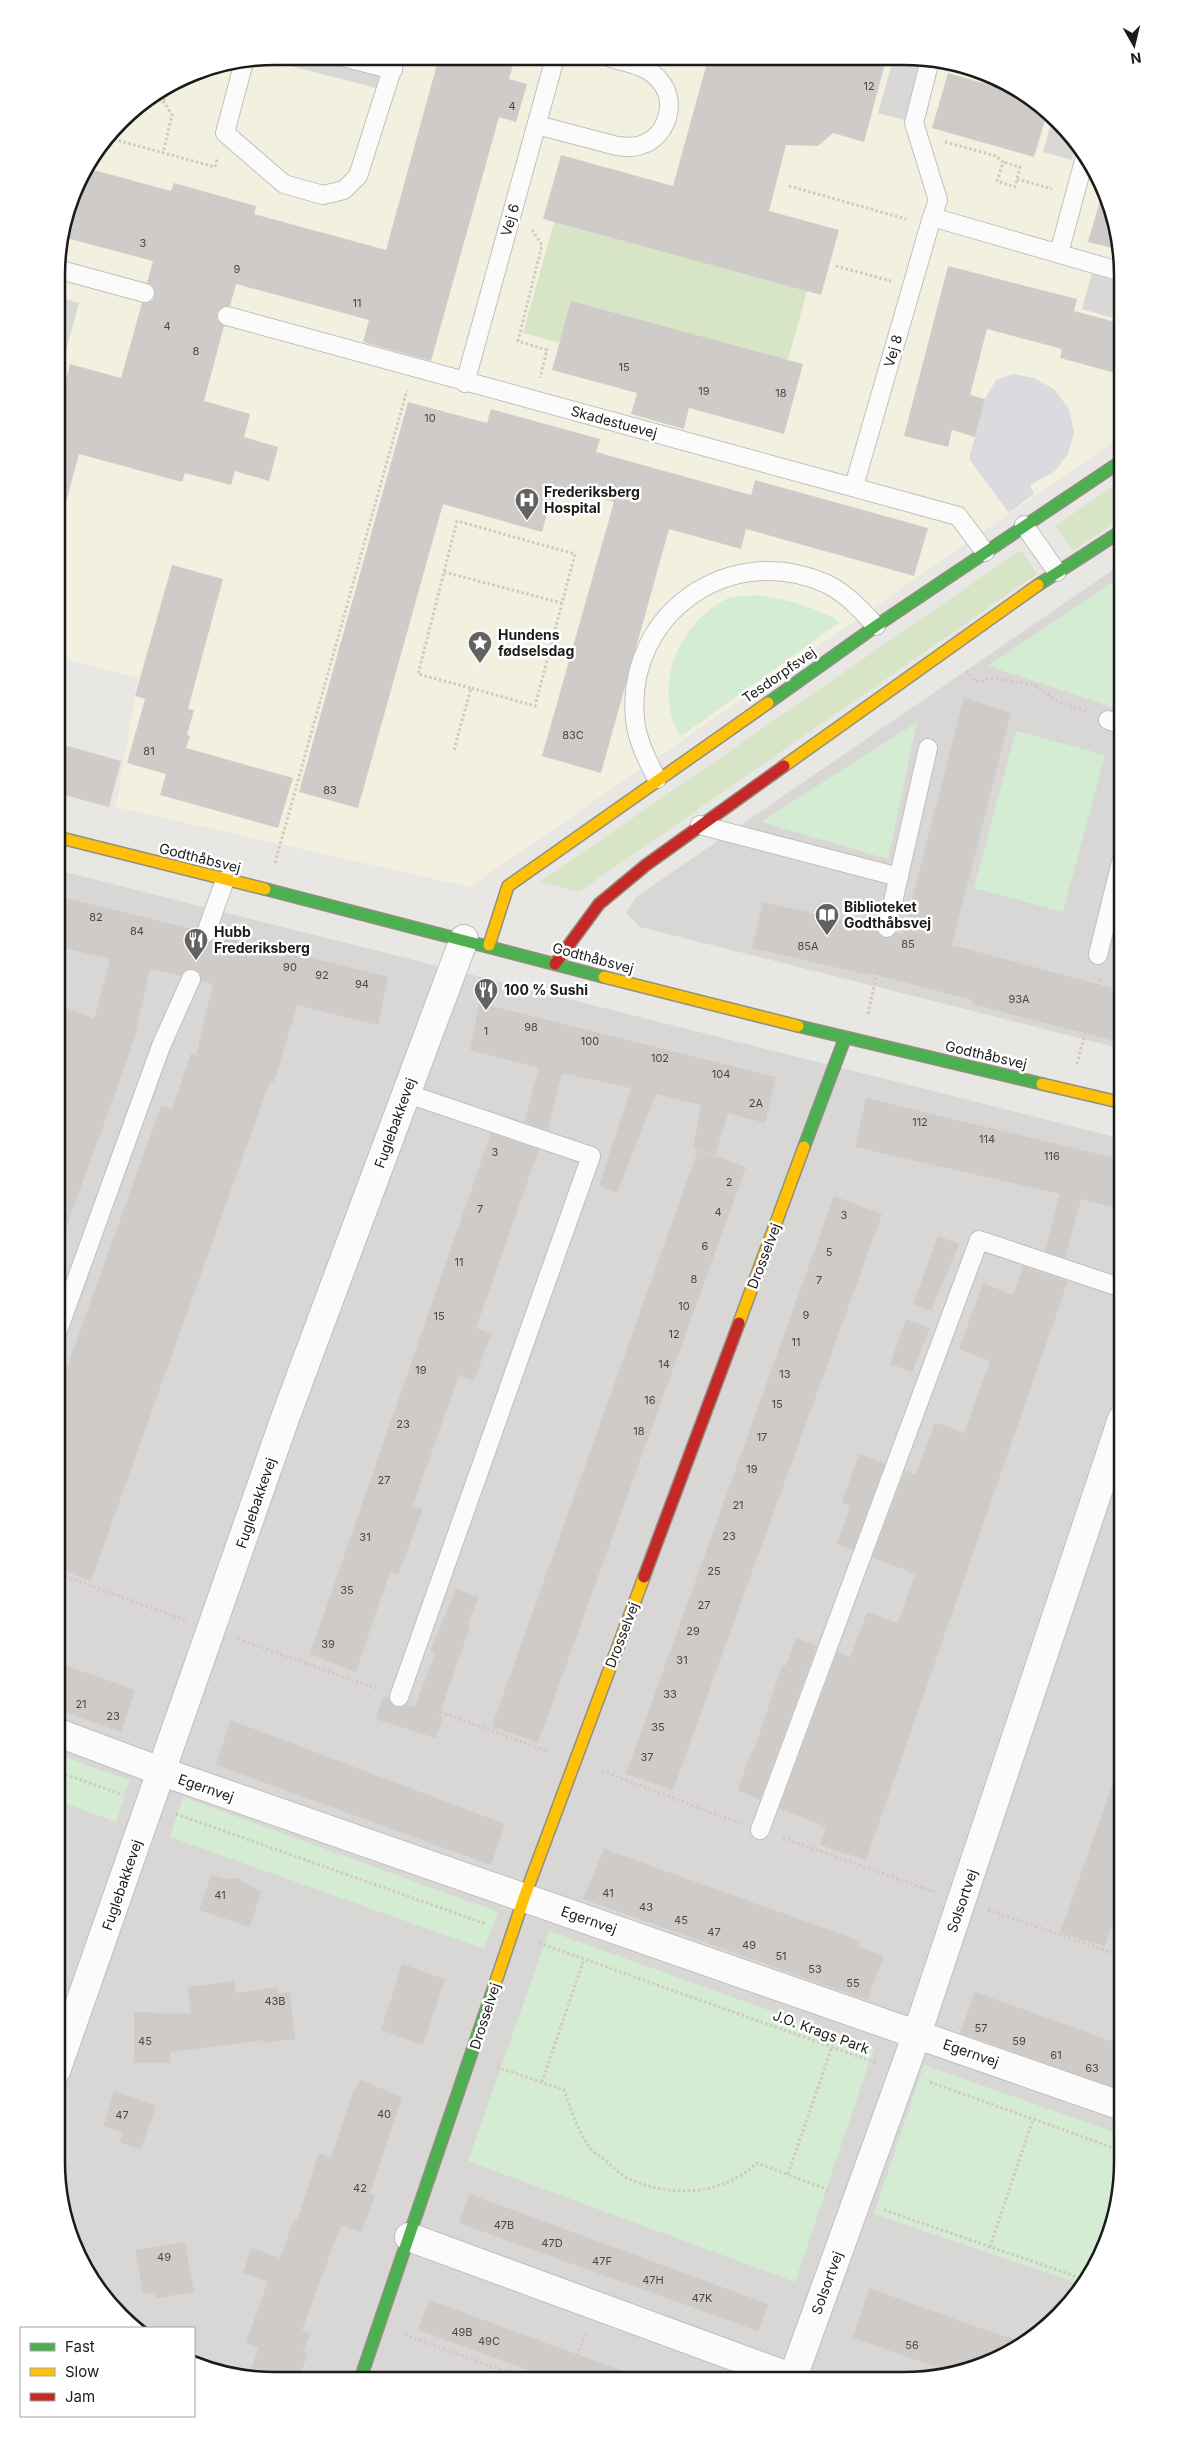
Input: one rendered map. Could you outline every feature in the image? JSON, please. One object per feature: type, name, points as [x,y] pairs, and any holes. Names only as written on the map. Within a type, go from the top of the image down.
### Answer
[{"type":"street","name":"Tesdorpfsvej","points":[[476,942],[508,886],[876,626],[1114,466]]},
{"type":"street","points":[[555,964],[599,904],[700,825],[1057,572],[1114,536]]},
{"type":"street","name":"Godthåbsvej","points":[[65,839],[476,942],[845,1038],[1114,1101]]},
{"type":"street","name":"Fuglebakkevej","points":[[65,2045],[163,1772],[285,1418],[405,1093],[476,942]]},
{"type":"street","name":"Drosselvej","points":[[362,2372],[471,2058],[524,1898],[845,1038]]},
{"type":"street","name":"Solsortvej","points":[[796,2372],[918,2034],[1114,1443]]},
{"type":"street","name":"Egernvej","points":[[65,1735],[163,1772],[1114,2103]]},
{"type":"street","points":[[409,2237],[774,2372]]},
{"type":"lane","points":[[242,68],[225,133],[284,184],[323,195],[344,190],[358,176],[393,65]]},
{"type":"lane","name":"Vej 6","points":[[465,383],[553,65]]},
{"type":"lane","points":[[537,125],[618,146],[642,145],[652,139],[664,125],[669,106],[667,93],[661,81],[651,72],[636,65]]},
{"type":"lane","name":"Vej 8","points":[[854,486],[938,200],[914,123],[928,66]]},
{"type":"lane","points":[[1059,253],[1083,165]]},
{"type":"lane","points":[[932,217],[1114,270]]},
{"type":"lane","points":[[65,270],[144,293]]},
{"type":"lane","name":"Skadestuevej","points":[[227,316],[465,383],[854,486],[958,516],[985,552]]},
{"type":"lane","points":[[1024,525],[1057,572]]},
{"type":"lane","points":[[657,779],[642,751],[635,720],[635,688],[638,672],[642,657],[657,628],[678,605],[704,586],[734,574],[766,570],[798,574],[828,585],[854,602],[876,626]]},
{"type":"lane","points":[[887,928],[928,748]]},
{"type":"lane","points":[[700,825],[899,877]]},
{"type":"lane","points":[[206,933],[225,880]]},
{"type":"lane","points":[[1098,955],[1114,890]]},
{"type":"lane","points":[[65,1311],[162,1046],[191,979]]},
{"type":"lane","points":[[399,1697],[591,1156],[405,1093]]},
{"type":"lane","points":[[760,1830],[979,1240],[1114,1285]]},
{"type":"path","points":[[158,100],[163,100],[168,94]]},
{"type":"path","points":[[163,100],[172,115],[164,153]]},
{"type":"path","points":[[114,139],[215,167],[225,133]]},
{"type":"path","points":[[917,135],[996,156],[1003,162],[1020,167],[1014,187],[997,181],[1003,162]]},
{"type":"path","points":[[1017,179],[1075,194]]},
{"type":"path","points":[[789,186],[916,222],[932,217]]},
{"type":"path","points":[[514,204],[542,245],[518,341],[547,350],[534,400]]},
{"type":"path","points":[[836,266],[912,286]]},
{"type":"path","points":[[267,890],[412,368]]},
{"type":"path","points":[[457,521],[575,554],[562,603],[535,706],[418,674],[457,521]]},
{"type":"path","points":[[444,572],[562,603]]},
{"type":"path","points":[[948,649],[976,682],[995,678],[1034,685],[1058,701],[1114,722]]},
{"type":"path","points":[[454,750],[471,688]]},
{"type":"path","points":[[862,1042],[887,928]]},
{"type":"path","points":[[1070,1091],[1094,999]]},
{"type":"path","name":"J.O. Krags Park","points":[[65,1774],[1114,2148]]},
{"type":"path","points":[[542,2082],[584,1959]]},
{"type":"path","points":[[788,2174],[832,2047]]},
{"type":"path","points":[[471,2058],[564,2090],[573,2116],[592,2149],[626,2177],[662,2190],[697,2191],[721,2185],[748,2172],[757,2163],[857,2201],[1080,2278]]},
{"type":"path","points":[[990,2247],[1033,2119]]},
{"type":"path","points":[[572,2372],[596,2305]]},
{"type":"path","points":[[379,2325],[508,2372]]},
{"type":"shaded area","name":"Frederiksberg Hospital","points":[[261,65],[918,65],[972,76],[1021,100],[1053,126],[1071,147],[1086,170],[1107,220],[1114,261],[1114,441],[470,887],[116,807],[138,678],[65,659],[65,261],[76,207],[100,158],[126,126],[147,108],[170,93],[220,72]]},
{"type":"shaded area","points":[[286,65],[382,65],[376,88]]},
{"type":"shaded area","points":[[892,65],[932,67],[919,124],[878,113]]},
{"type":"shaded area","points":[[1051,124],[1074,152],[1072,160],[1043,152]]},
{"type":"shaded area","points":[[1096,259],[1114,270],[1114,318],[1082,309]]},
{"type":"shaded area","points":[[65,299],[79,303],[65,354]]},
{"type":"shaded area","points":[[1013,374],[1034,378],[1054,389],[1069,409],[1074,433],[1068,454],[1055,471],[1030,485],[1034,494],[1009,513],[969,459],[985,399],[996,380]]},
{"type":"shaded area","points":[[1114,569],[1114,1047],[640,927],[626,913],[636,897]]},
{"type":"shaded area","points":[[1108,768],[1114,770],[1114,910],[1110,925],[1070,916]]},
{"type":"shaded area","points":[[776,839],[886,868],[878,899],[768,869]]},
{"type":"shaded area","points":[[65,872],[1114,1137],[1114,2176],[1103,2230],[1086,2267],[1071,2290],[1053,2311],[1021,2337],[972,2361],[918,2372],[261,2372],[220,2365],[195,2356],[195,2327],[145,2327],[126,2311],[100,2279],[76,2230],[65,2176]]},
{"type":"green space","points":[[554,222],[807,291],[788,360],[560,343],[523,333]]},
{"type":"green space","points":[[1114,486],[1114,523],[1073,551],[1055,526]]},
{"type":"green space","points":[[1021,550],[1037,574],[579,892],[540,882]]},
{"type":"green space","points":[[1114,581],[1114,708],[988,666]]},
{"type":"green space","points":[[754,595],[798,604],[819,611],[840,622],[680,737],[672,718],[669,699],[669,679],[674,660],[682,642],[693,626],[707,612],[724,600]]},
{"type":"green space","points":[[917,722],[888,859],[761,822]]},
{"type":"green space","points":[[1016,731],[1105,755],[1063,912],[974,888]]},
{"type":"green space","points":[[65,1757],[129,1780],[116,1822],[65,1803]]},
{"type":"green space","points":[[183,1797],[498,1912],[484,1949],[170,1837]]},
{"type":"green space","points":[[549,1931],[874,2048],[795,2282],[468,2161]]},
{"type":"green space","points":[[924,2065],[1114,2132],[1114,2176],[1107,2217],[1092,2255],[1076,2283],[874,2214]]},
{"type":"building","points":[[437,65],[513,65],[509,79],[527,84],[516,122],[499,117],[431,361],[363,342],[369,320],[236,284],[230,306],[224,306],[217,313],[217,319],[224,326],[204,401],[250,414],[244,437],[278,447],[269,481],[235,471],[231,485],[185,473],[182,482],[79,454],[65,505],[65,383],[70,364],[121,378],[142,303],[152,301],[155,295],[153,286],[147,283],[153,261],[68,238],[76,207],[93,170],[171,191],[174,183],[256,206],[254,214],[386,250]]},
{"type":"building","points":[[706,65],[885,65],[864,142],[833,133],[818,146],[786,145],[769,211],[839,230],[821,295],[543,219],[561,155],[673,186]]},
{"type":"building","points":[[948,73],[997,87],[1021,100],[1045,119],[1034,157],[932,128]]},
{"type":"building","points":[[1100,200],[1107,220],[1112,248],[1088,242]]},
{"type":"building","points":[[948,266],[1077,299],[1074,311],[1114,322],[1114,373],[1060,358],[1062,349],[987,329],[970,395],[985,399],[975,437],[952,430],[948,447],[904,436]]},
{"type":"building","points":[[571,301],[803,364],[784,434],[689,408],[684,429],[631,414],[637,393],[552,370]]},
{"type":"building","points":[[408,402],[487,423],[491,409],[600,439],[596,452],[751,495],[755,480],[928,528],[914,576],[746,529],[741,549],[669,529],[601,773],[542,756],[614,502],[555,486],[542,532],[443,504],[358,808],[299,792]]},
{"type":"building","points":[[172,565],[223,579],[188,709],[194,710],[187,735],[190,736],[186,748],[293,778],[278,828],[160,795],[166,774],[127,763],[145,699],[135,696]]},
{"type":"building","points":[[964,698],[1011,713],[952,945],[1114,989],[1114,1041],[972,1004],[973,1000],[868,973],[868,975],[752,948],[763,902],[877,928],[879,935],[884,938],[891,938],[896,933],[903,934]]},
{"type":"building","points":[[65,745],[121,761],[109,807],[65,795]]},
{"type":"building","points":[[65,898],[196,930],[198,939],[203,943],[212,941],[217,935],[388,977],[378,1025],[297,1005],[274,1082],[270,1081],[91,1581],[65,1571],[65,1373],[161,1106],[172,1110],[191,1053],[196,1055],[213,984],[201,981],[200,973],[195,969],[185,970],[181,976],[150,969],[135,1035],[126,1063],[65,1231],[65,1007],[94,1019],[110,959],[65,948]]},
{"type":"building","points":[[479,1003],[776,1077],[765,1123],[728,1113],[715,1155],[693,1148],[701,1105],[656,1094],[617,1193],[599,1186],[631,1088],[562,1073],[548,1130],[524,1122],[539,1068],[470,1050]]},
{"type":"building","points":[[866,1098],[1114,1158],[1114,1208],[1081,1199],[1065,1258],[1045,1251],[1060,1194],[855,1147]]},
{"type":"building","points":[[491,1133],[539,1149],[476,1328],[491,1334],[474,1381],[459,1375],[413,1505],[423,1509],[398,1575],[390,1572],[356,1672],[310,1654]]},
{"type":"building","points":[[698,1150],[746,1167],[538,1743],[492,1726]]},
{"type":"building","points":[[834,1196],[882,1214],[673,1790],[626,1774]]},
{"type":"building","points":[[938,1236],[959,1244],[931,1311],[913,1304]]},
{"type":"building","points":[[1023,1266],[1068,1281],[866,1860],[820,1845],[826,1827],[779,1808],[837,1653],[850,1657],[867,1612],[898,1623],[915,1574],[872,1557],[905,1471],[916,1475],[935,1422],[964,1433],[990,1361],[959,1349],[983,1283],[1013,1295]]},
{"type":"building","points":[[906,1319],[930,1328],[912,1372],[890,1364]]},
{"type":"building","points":[[859,1454],[885,1464],[853,1550],[837,1544],[850,1506],[842,1502]]},
{"type":"building","points":[[456,1589],[479,1597],[467,1625],[470,1626],[439,1716],[443,1717],[436,1738],[375,1719],[384,1696],[389,1698],[396,1707],[407,1704],[415,1707],[435,1653],[430,1651]]},
{"type":"building","points":[[796,1638],[817,1645],[760,1800],[738,1790],[752,1749],[754,1750],[782,1665],[786,1666]]},
{"type":"building","points":[[65,1665],[135,1690],[121,1732],[65,1712]]},
{"type":"building","points":[[230,1720],[505,1824],[491,1865],[216,1765]]},
{"type":"building","points":[[1114,1780],[1114,1920],[1105,1946],[1060,1933]]},
{"type":"building","points":[[604,1849],[860,1941],[858,1946],[884,1956],[867,2000],[583,1899]]},
{"type":"building","points":[[211,1875],[225,1879],[237,1878],[261,1892],[250,1927],[199,1910]]},
{"type":"building","points":[[402,1964],[445,1979],[423,2045],[381,2030]]},
{"type":"building","points":[[234,1981],[236,1993],[278,1987],[279,1993],[290,1992],[295,2039],[264,2043],[263,2040],[170,2052],[170,2063],[134,2063],[134,2012],[191,2014],[188,1987]]},
{"type":"building","points":[[975,1992],[1114,2042],[1114,2087],[960,2033]]},
{"type":"building","points":[[360,2080],[402,2097],[370,2193],[375,2196],[361,2232],[341,2225],[302,2330],[310,2333],[303,2352],[308,2354],[301,2372],[250,2370],[259,2347],[246,2343],[268,2281],[243,2273],[251,2248],[280,2258],[294,2220],[297,2221],[319,2153],[331,2158],[354,2089],[356,2090]]},
{"type":"building","points":[[114,2091],[156,2106],[141,2150],[120,2142],[123,2132],[103,2126]]},
{"type":"building","points":[[469,2194],[768,2304],[758,2331],[459,2223]]},
{"type":"building","points":[[185,2242],[194,2292],[156,2298],[155,2292],[143,2294],[135,2250]]},
{"type":"building","points":[[869,2288],[1016,2340],[972,2361],[941,2369],[853,2338]]},
{"type":"building","points":[[429,2300],[625,2372],[535,2372],[418,2330]]},
{"type":"traffic: fast","points":[[768,703],[876,626],[1114,466]]},
{"type":"traffic: fast","points":[[1038,585],[1114,536]]},
{"type":"traffic: fast","points":[[265,889],[604,977]]},
{"type":"traffic: fast","points":[[798,1026],[1042,1084]]},
{"type":"traffic: fast","points":[[804,1147],[845,1038]]},
{"type":"traffic: fast","points":[[363,2372],[494,1987]]},
{"type":"traffic: slow","points":[[784,766],[1038,585]]},
{"type":"traffic: slow","points":[[489,945],[508,886],[768,703]]},
{"type":"traffic: slow","points":[[65,839],[265,889]]},
{"type":"traffic: slow","points":[[604,977],[798,1026]]},
{"type":"traffic: slow","points":[[1042,1084],[1114,1101]]},
{"type":"traffic: slow","points":[[739,1323],[804,1147]]},
{"type":"traffic: slow","points":[[494,1987],[524,1898],[644,1577]]},
{"type":"traffic: jam","points":[[555,964],[599,904],[646,865],[784,766]]},
{"type":"traffic: jam","points":[[644,1577],[739,1323]]},
{"type":"place","name":"Frederiksberg Hospital","points":[[527,521]]},
{"type":"place","name":"Hundens fødselsdag","points":[[480,664]]},
{"type":"place","name":"Biblioteket Godthåbsvej","points":[[827,936]]},
{"type":"place","name":"Hubb Frederiksberg","points":[[196,961]]},
{"type":"place","name":"100 % Sushi","points":[[486,1011]]}]
